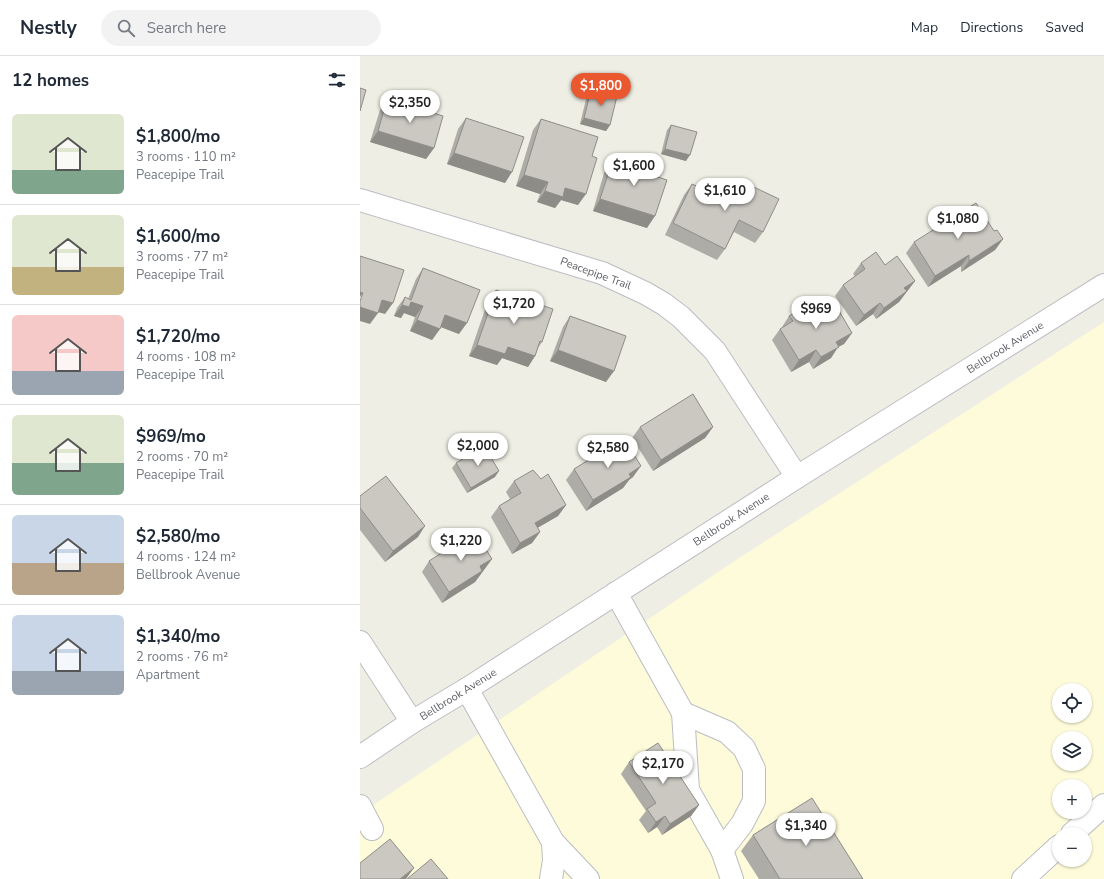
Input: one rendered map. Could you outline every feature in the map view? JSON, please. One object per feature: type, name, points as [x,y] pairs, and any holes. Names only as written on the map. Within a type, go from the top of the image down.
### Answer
[{"type":"street","name":"Peacepipe Trail","points":[[360,200],[602,273],[634,287],[664,304],[681,317],[715,351],[797,477]]},
{"type":"street","name":"Bellbrook Avenue","points":[[360,757],[412,722],[467,689],[797,477],[1104,285]]},
{"type":"street","points":[[616,593],[683,713],[688,790],[722,850],[732,879]]},
{"type":"street","points":[[360,642],[412,722]]},
{"type":"street","points":[[467,689],[553,842],[588,879]]},
{"type":"street","points":[[683,713],[727,732],[744,748],[754,769],[754,801],[742,824],[722,850]]},
{"type":"street","points":[[1080,827],[1104,805]]},
{"type":"street","points":[[360,806],[372,829]]},
{"type":"street","points":[[551,879],[554,860],[553,842]]},
{"type":"street","points":[[1023,879],[1052,852]]},
{"type":"shaded area","points":[[1104,322],[1104,879],[360,879],[360,814],[733,562]]},
{"type":"building","points":[[360,88],[366,90],[360,111]]},
{"type":"building","points":[[591,90],[617,96],[610,125],[584,118]]},
{"type":"building","points":[[387,99],[443,116],[434,148],[378,131]]},
{"type":"building","points":[[466,118],[524,137],[512,172],[454,153]]},
{"type":"building","points":[[541,119],[598,137],[592,156],[597,158],[586,194],[565,188],[563,197],[545,191],[548,182],[524,175]]},
{"type":"building","points":[[671,125],[697,132],[690,155],[665,149]]},
{"type":"building","points":[[637,159],[655,165],[652,175],[667,180],[655,216],[600,199],[612,162],[634,169]]},
{"type":"building","points":[[739,180],[779,199],[763,232],[739,220],[725,249],[673,223],[692,184],[728,201]]},
{"type":"building","points":[[976,203],[994,231],[997,230],[1003,239],[969,261],[969,255],[935,276],[914,242]]},
{"type":"building","points":[[876,252],[885,265],[897,256],[915,281],[904,288],[907,291],[884,308],[880,303],[864,315],[843,285],[865,269],[861,263]]},
{"type":"building","points":[[360,256],[404,270],[393,303],[382,300],[378,313],[360,307],[360,301],[363,293],[360,292]]},
{"type":"building","points":[[423,268],[480,290],[467,323],[445,315],[440,329],[417,320],[423,306],[411,302],[409,307],[402,305],[405,297],[411,300]]},
{"type":"building","points":[[496,290],[553,309],[542,342],[540,341],[535,356],[508,347],[505,354],[477,345]]},
{"type":"building","points":[[832,299],[852,333],[836,342],[839,347],[821,357],[816,350],[799,360],[780,329],[793,321],[789,316],[807,306],[810,312]]},
{"type":"building","points":[[570,316],[626,336],[614,371],[558,350]]},
{"type":"building","points":[[693,394],[713,427],[661,460],[640,427]]},
{"type":"building","points":[[622,436],[641,466],[629,474],[631,477],[593,500],[574,469],[611,446],[610,444]]},
{"type":"building","points":[[484,446],[499,471],[471,488],[456,463]]},
{"type":"building","points":[[533,470],[541,479],[548,474],[566,505],[535,523],[540,532],[520,543],[499,506],[521,493],[514,481]]},
{"type":"building","points":[[386,476],[425,526],[393,551],[360,508],[360,496]]},
{"type":"building","points":[[475,532],[492,559],[480,566],[482,571],[449,592],[429,561]]},
{"type":"building","points":[[658,743],[699,805],[670,824],[665,816],[656,822],[647,809],[656,803],[629,762]]},
{"type":"building","points":[[812,798],[863,879],[780,879],[753,835]]},
{"type":"building","points":[[390,839],[414,868],[400,879],[360,879],[360,863]]},
{"type":"building","points":[[431,859],[448,879],[407,879]]}]
